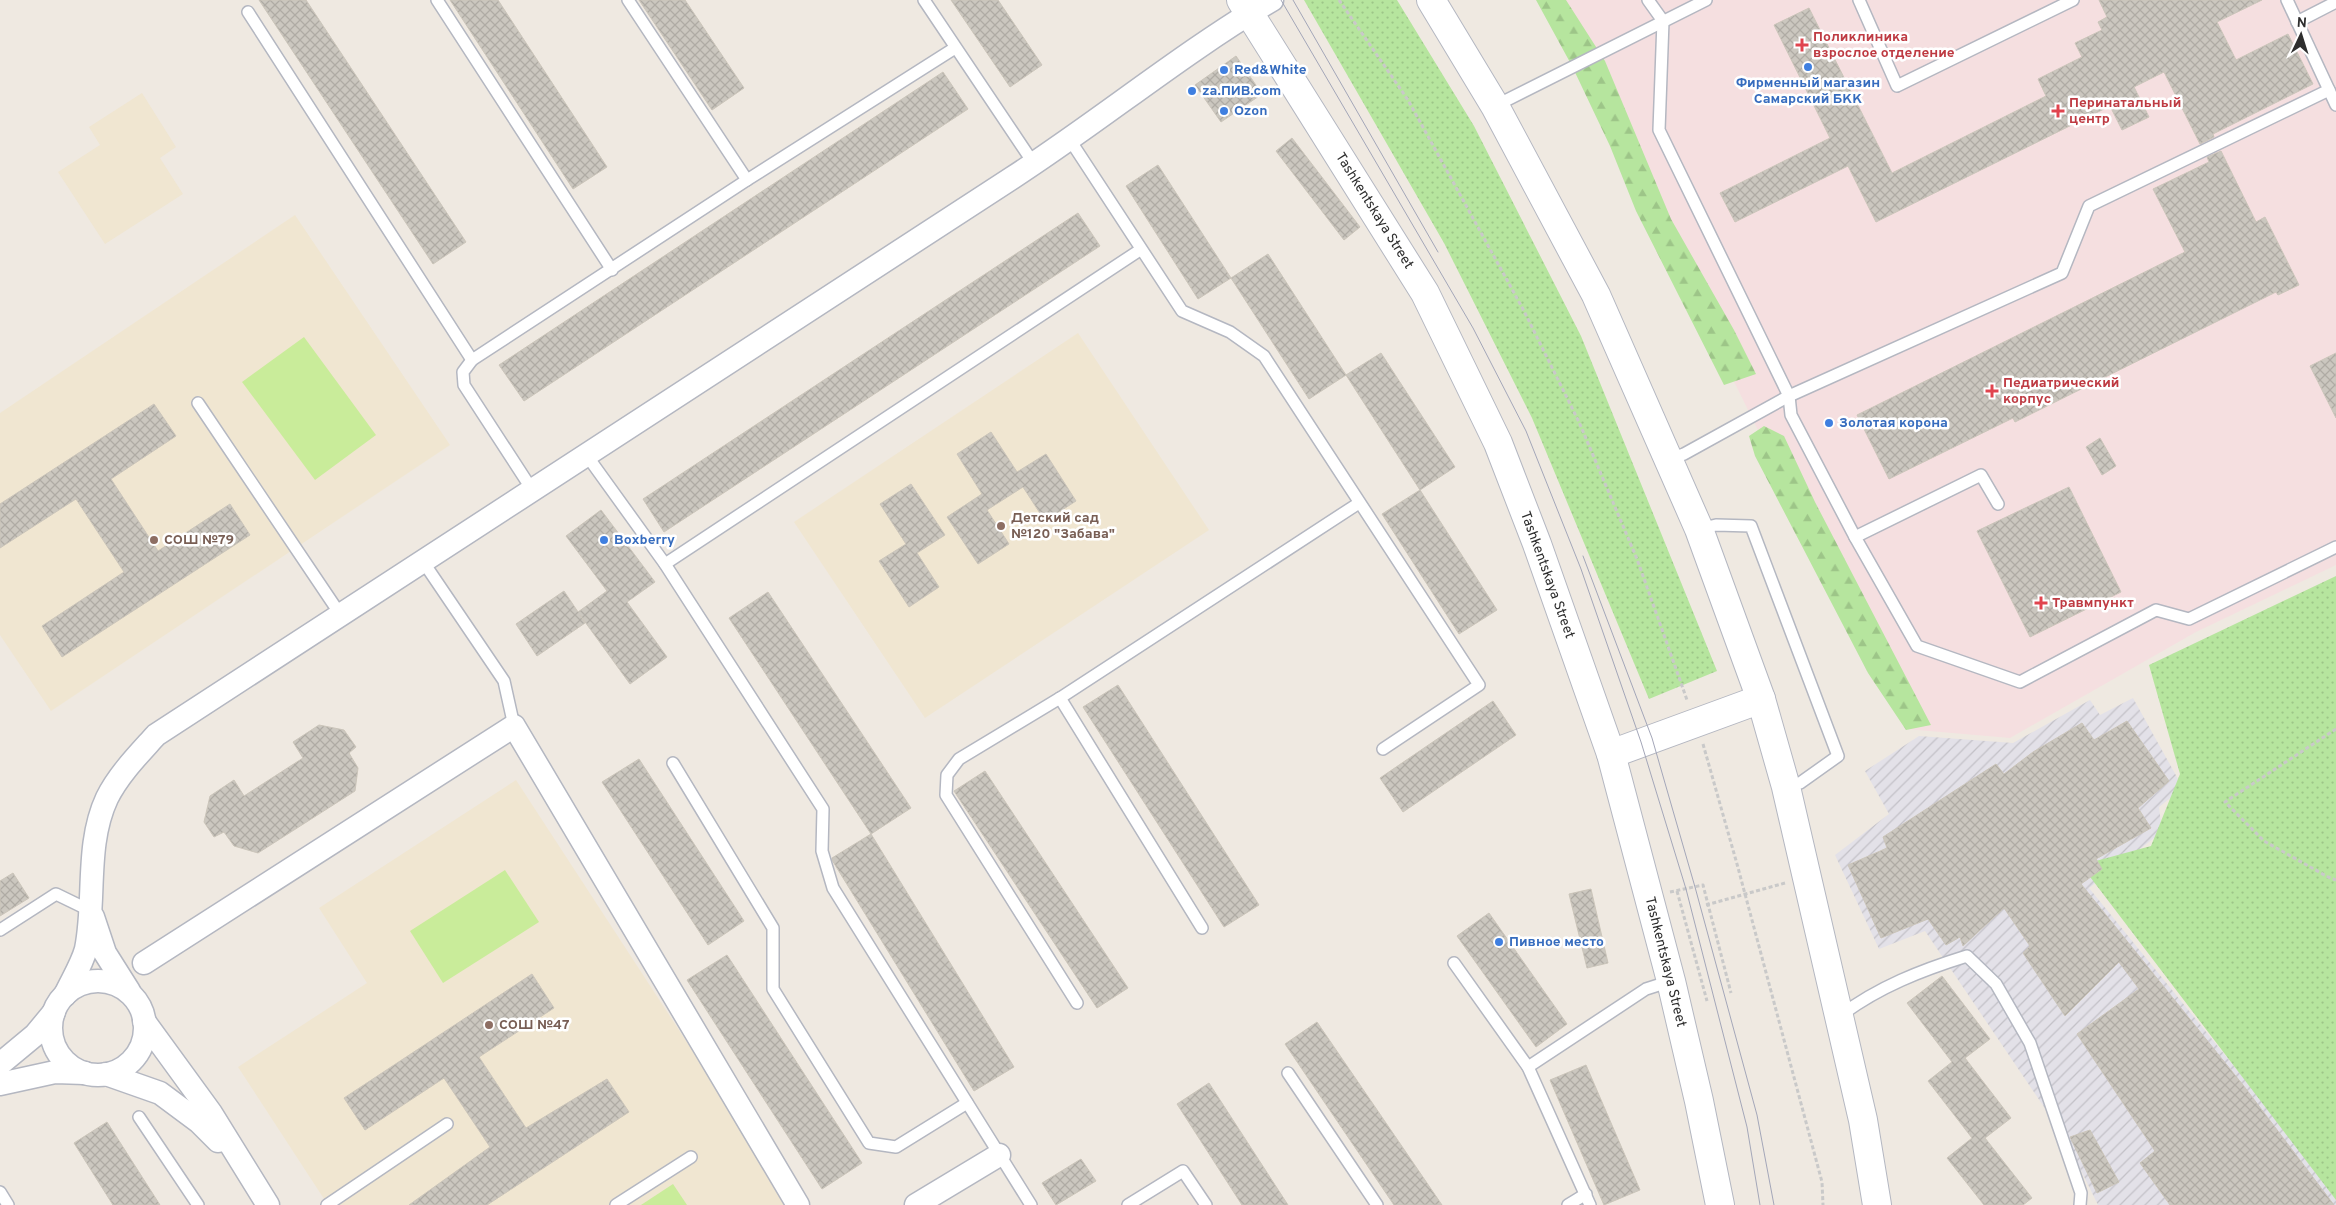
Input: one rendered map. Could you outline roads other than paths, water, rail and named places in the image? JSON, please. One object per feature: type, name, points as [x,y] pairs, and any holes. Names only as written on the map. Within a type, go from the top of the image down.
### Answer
[{"type":"main road","points":[[1431,0],[1495,106],[1596,295],[1670,459],[1699,529],[1761,699],[1786,787],[1863,1120],[1877,1205]]},
{"type":"main road","name":"Tashkentskaya Street","points":[[1254,4],[1438,320],[1498,443],[1538,544],[1611,754],[1671,981],[1699,1101],[1720,1205]]},
{"type":"main road","points":[[1611,754],[1761,699]]},
{"type":"street","points":[[246,1170],[199,1122],[160,1093],[71,1066],[60,1056],[53,1042],[51,1028],[59,1004],[85,952],[91,912],[96,830],[107,798],[131,762],[156,735],[531,488],[1070,140],[1226,28],[1254,4]]},
{"type":"street","points":[[144,963],[514,726],[798,1205]]},
{"type":"street","points":[[0,1084],[55,1072],[95,1074],[120,1069],[132,1060],[140,1049],[144,1035],[144,1020],[141,1008],[105,953],[91,912]]},
{"type":"street","points":[[0,1064],[35,1035],[59,1004],[78,986],[94,981],[110,983],[131,995]]},
{"type":"street","points":[[144,1020],[212,1113],[268,1205]]},
{"type":"street","points":[[916,1205],[1000,1155]]},
{"type":"lane","points":[[437,0],[612,270]]},
{"type":"lane","points":[[628,0],[747,180]]},
{"type":"lane","points":[[924,0],[1034,164]]},
{"type":"lane","points":[[1648,0],[1663,21],[1659,130],[1789,396],[1791,415],[1856,537],[1918,646],[2020,682],[2156,610],[2189,619],[2336,547]]},
{"type":"lane","points":[[1495,106],[1706,0]]},
{"type":"lane","points":[[1858,0],[1897,86],[2073,0]]},
{"type":"lane","points":[[2287,0],[2336,105]]},
{"type":"lane","points":[[2297,22],[2336,2]]},
{"type":"lane","points":[[248,12],[472,360]]},
{"type":"lane","points":[[531,488],[464,385],[463,372],[472,360],[747,180],[955,48]]},
{"type":"lane","points":[[1670,459],[1684,454],[1789,396],[2062,274],[2088,206],[2329,90]]},
{"type":"lane","points":[[1070,140],[1182,312],[1230,332],[1264,356],[1479,685],[1383,749]]},
{"type":"lane","points":[[665,564],[1140,250]]},
{"type":"lane","points":[[198,403],[340,614]]},
{"type":"lane","points":[[585,453],[665,564],[823,809],[822,852],[833,888],[1031,1205]]},
{"type":"lane","points":[[1856,537],[1981,475],[1998,504]]},
{"type":"lane","points":[[1077,1003],[946,795],[947,775],[959,759],[1060,698],[1359,503]]},
{"type":"lane","points":[[1699,529],[1716,525],[1751,526],[1838,756],[1800,783],[1786,787]]},
{"type":"lane","points":[[422,560],[504,681],[514,726]]},
{"type":"lane","points":[[1060,698],[1202,928]]},
{"type":"lane","points":[[673,763],[773,928],[773,989],[869,1143],[896,1147],[967,1103]]},
{"type":"lane","points":[[0,930],[56,894],[91,912]]},
{"type":"lane","points":[[1839,1016],[1856,1004],[1916,972],[1967,956],[1996,984],[2030,1043],[2081,1193],[2080,1205]]},
{"type":"lane","points":[[1454,963],[1528,1067],[1590,1205]]},
{"type":"lane","points":[[1528,1067],[1646,989],[1671,981]]},
{"type":"lane","points":[[1288,1073],[1377,1205]]},
{"type":"lane","points":[[139,1117],[198,1205]]},
{"type":"lane","points":[[326,1205],[447,1124]]},
{"type":"lane","points":[[616,1205],[691,1157]]},
{"type":"lane","points":[[1128,1205],[1183,1171],[1206,1205]]},
{"type":"lane","points":[[0,1192],[8,1205]]},
{"type":"lane","points":[[1568,1205],[1586,1194]]},
{"type":"tram line","points":[[1281,0],[1473,328],[1526,431],[1581,569],[1641,742],[1686,889],[1747,1127],[1760,1205]]},
{"type":"tram line","points":[[1293,0],[1438,252]]},
{"type":"tram line","points":[[1583,556],[1652,738],[1757,1115],[1774,1205]]},
{"type":"place","name":"Поликлиника взрослое отделение","points":[[1802,45]]},
{"type":"place","name":"Фирменный магазин Самарский БКК","points":[[1808,67]]},
{"type":"place","name":"Red&White","points":[[1224,70]]},
{"type":"place","name":"za.ПИВ.com","points":[[1192,91]]},
{"type":"place","name":"Ozon","points":[[1224,111]]},
{"type":"place","name":"Перинатальный центр","points":[[2058,111]]},
{"type":"place","name":"Педиатрический корпус","points":[[1992,391]]},
{"type":"place","name":"Золотая корона","points":[[1829,423]]},
{"type":"place","name":"Детский сад №120 \"Забава\"","points":[[1001,526]]},
{"type":"place","name":"СОШ №79","points":[[154,540]]},
{"type":"place","name":"Boxberry","points":[[604,540]]},
{"type":"place","name":"Травмпункт","points":[[2041,603]]},
{"type":"place","name":"Пивное место","points":[[1499,942]]},
{"type":"place","name":"СОШ №47","points":[[489,1025]]}]
